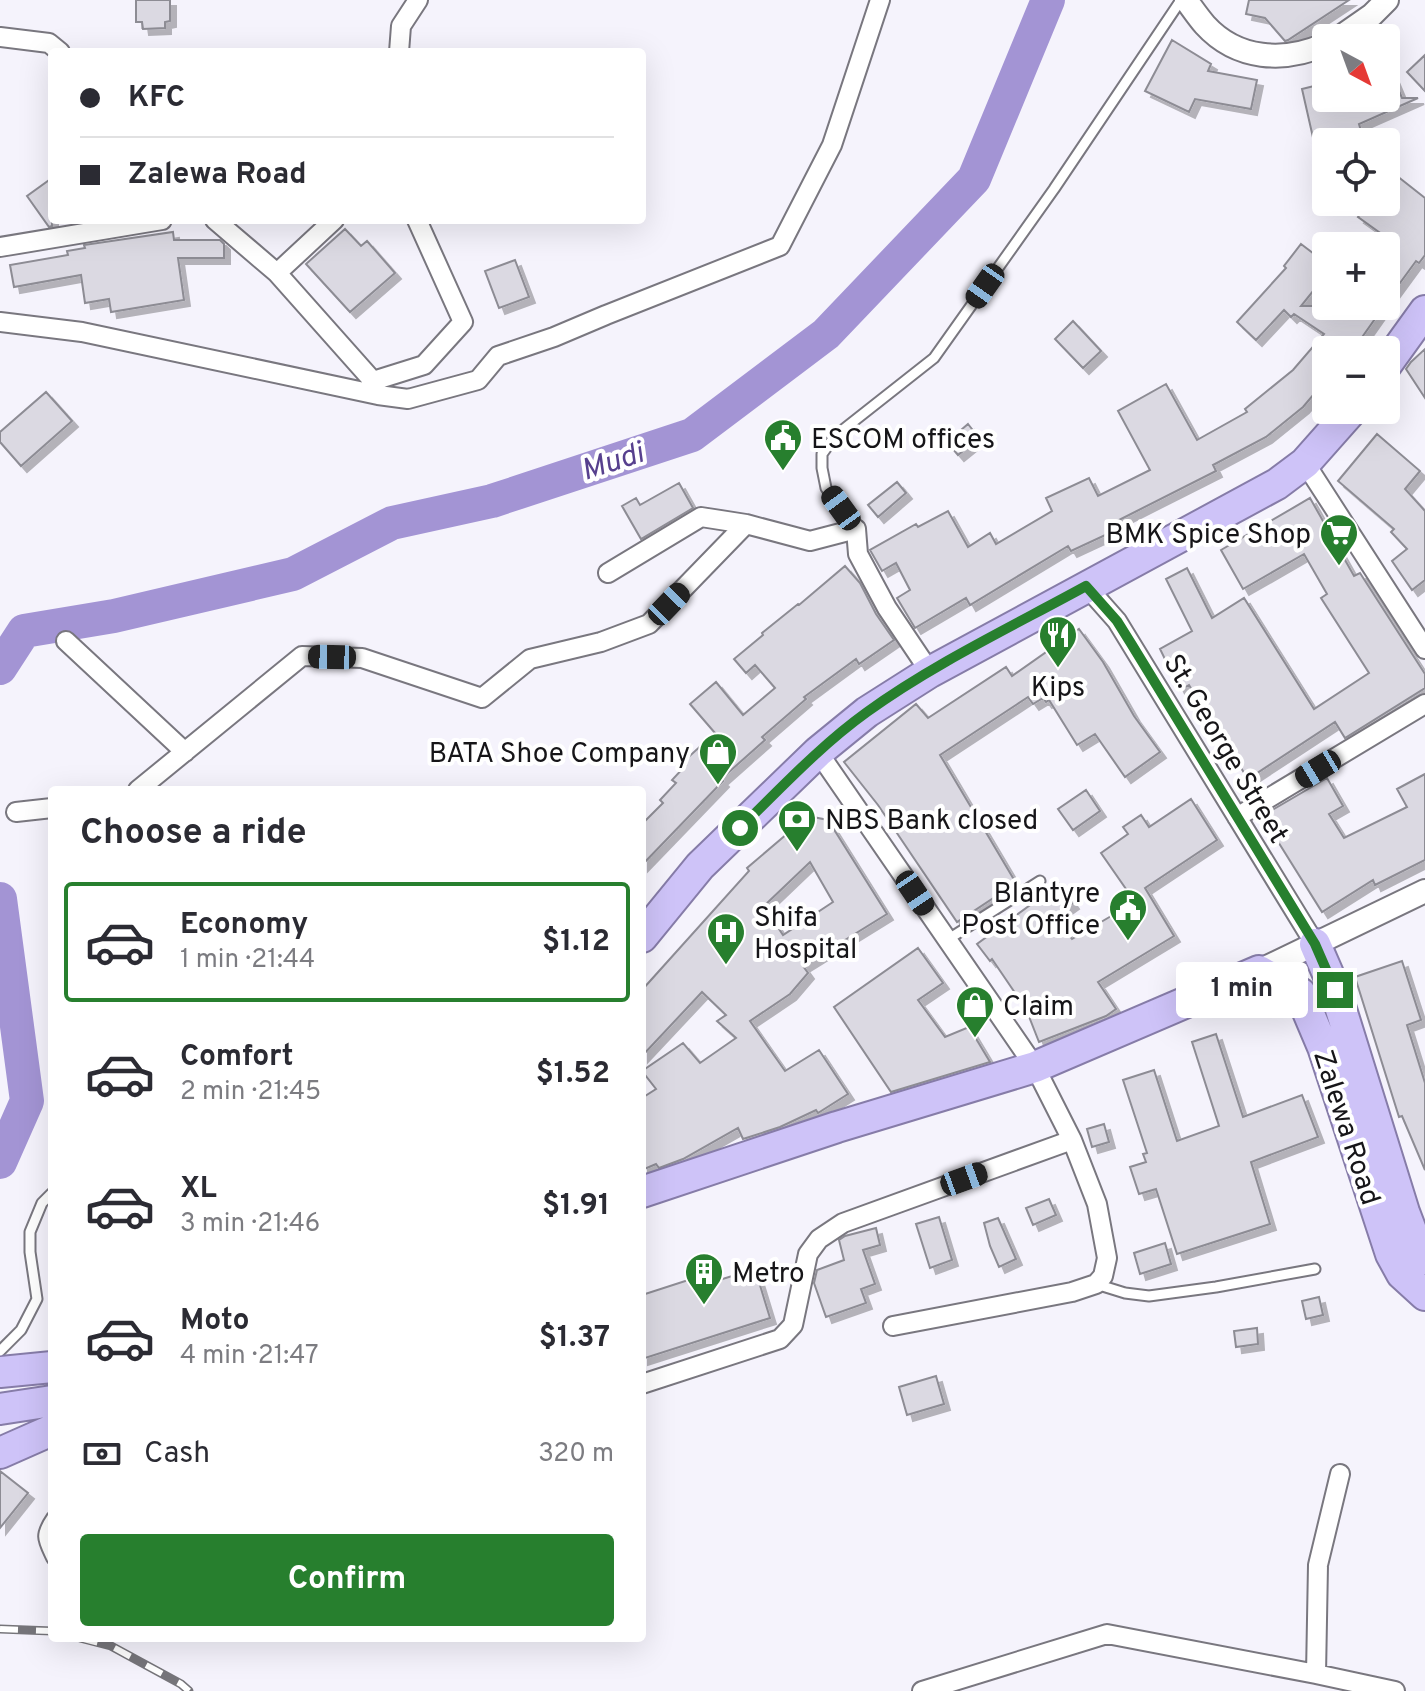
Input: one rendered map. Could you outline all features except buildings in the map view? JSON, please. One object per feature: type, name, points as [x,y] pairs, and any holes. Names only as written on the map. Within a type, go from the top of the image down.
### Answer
[{"type":"highway","points":[[1400,347],[1423,318]]},
{"type":"highway","points":[[646,932],[700,866],[818,752],[867,712],[930,672],[1277,484],[1305,463],[1340,424]]},
{"type":"highway","name":"Zalewa Road","points":[[1315,944],[1335,990],[1404,1212],[1425,1259]]},
{"type":"highway","points":[[646,1191],[837,1127],[1035,1067],[1259,971]]},
{"type":"highway","name":"Zalewa Road","points":[[1259,971],[1300,993],[1323,1047],[1391,1254],[1402,1274],[1425,1295]]},
{"type":"highway","points":[[0,1372],[48,1367]]},
{"type":"highway","points":[[0,1409],[48,1402]]},
{"type":"highway","points":[[0,1453],[48,1432]]},
{"type":"street","points":[[399,48],[401,26],[418,0]]},
{"type":"street","points":[[0,322],[82,332],[408,399],[478,380],[498,356],[554,337],[780,246],[832,145],[880,0]]},
{"type":"street","points":[[1183,0],[1206,27],[1247,53],[1280,56],[1312,49]]},
{"type":"street","points":[[1359,24],[1387,0]]},
{"type":"street","points":[[0,37],[49,43],[55,48]]},
{"type":"street","points":[[0,247],[138,224]]},
{"type":"street","points":[[220,224],[277,273],[373,381],[424,365],[463,322],[419,224]]},
{"type":"street","points":[[277,273],[330,224]]},
{"type":"street","points":[[1305,463],[1425,649]]},
{"type":"street","points":[[608,573],[701,517],[746,524],[810,541],[856,529],[858,554],[887,608],[930,672]]},
{"type":"street","points":[[143,786],[302,656],[362,658],[482,698],[530,659],[601,642],[649,624],[746,524]]},
{"type":"street","name":"St. George Street","points":[[1086,586],[1117,621],[1315,944]]},
{"type":"street","points":[[66,641],[185,752]]},
{"type":"street","points":[[1237,817],[1425,704]]},
{"type":"street","points":[[818,752],[1035,1067],[1072,1140],[1097,1204],[1107,1258],[1103,1276],[1096,1284],[1072,1292],[893,1326]]},
{"type":"street","points":[[16,812],[48,808]]},
{"type":"street","points":[[1259,971],[1425,891]]},
{"type":"street","points":[[646,1383],[780,1339],[793,1325],[798,1310],[808,1254],[819,1239],[843,1223],[1072,1140]]},
{"type":"street","points":[[1316,1674],[1318,1565],[1340,1474]]},
{"type":"street","points":[[922,1691],[1107,1634],[1395,1691]]},
{"type":"lane","points":[[856,529],[826,488],[822,454],[835,436],[934,358],[1183,0]]},
{"type":"lane","points":[[947,940],[1040,881]]},
{"type":"lane","points":[[0,1351],[21,1330],[37,1299],[30,1232],[42,1203],[48,1197]]},
{"type":"lane","points":[[1096,1284],[1149,1296],[1315,1269]]},
{"type":"lane","points":[[48,1523],[43,1530],[43,1540],[48,1551]]},
{"type":"waterway","name":"Mudi","points":[[0,668],[24,631],[114,616],[293,574],[392,523],[492,501],[692,435],[826,334],[974,179],[1048,0]]},
{"type":"waterway","name":"Mudi","points":[[0,899],[27,1101],[0,1162]]},
{"type":"railway","points":[[0,1629],[48,1631]]},
{"type":"railway","points":[[96,1642],[111,1646],[189,1691]]},
{"type":"place","name":"ESCOM offices","points":[[783,472]]},
{"type":"place","name":"BMK Spice Shop","points":[[1339,567]]},
{"type":"place","name":"Kips","points":[[1058,669]]},
{"type":"place","name":"BATA Shoe Company","points":[[718,786]]},
{"type":"place","name":"NBS Bank closed","points":[[797,853]]},
{"type":"place","name":"Blantyre Post Office","points":[[1128,942]]},
{"type":"place","name":"Shifa Hospital","points":[[726,966]]},
{"type":"place","name":"Claim","points":[[975,1039]]},
{"type":"place","name":"Metro","points":[[704,1306]]},
{"type":"route","points":[[740,828],[818,752],[867,712],[930,672],[1086,586],[1117,621],[1132,645],[1315,944],[1335,990]]}]
